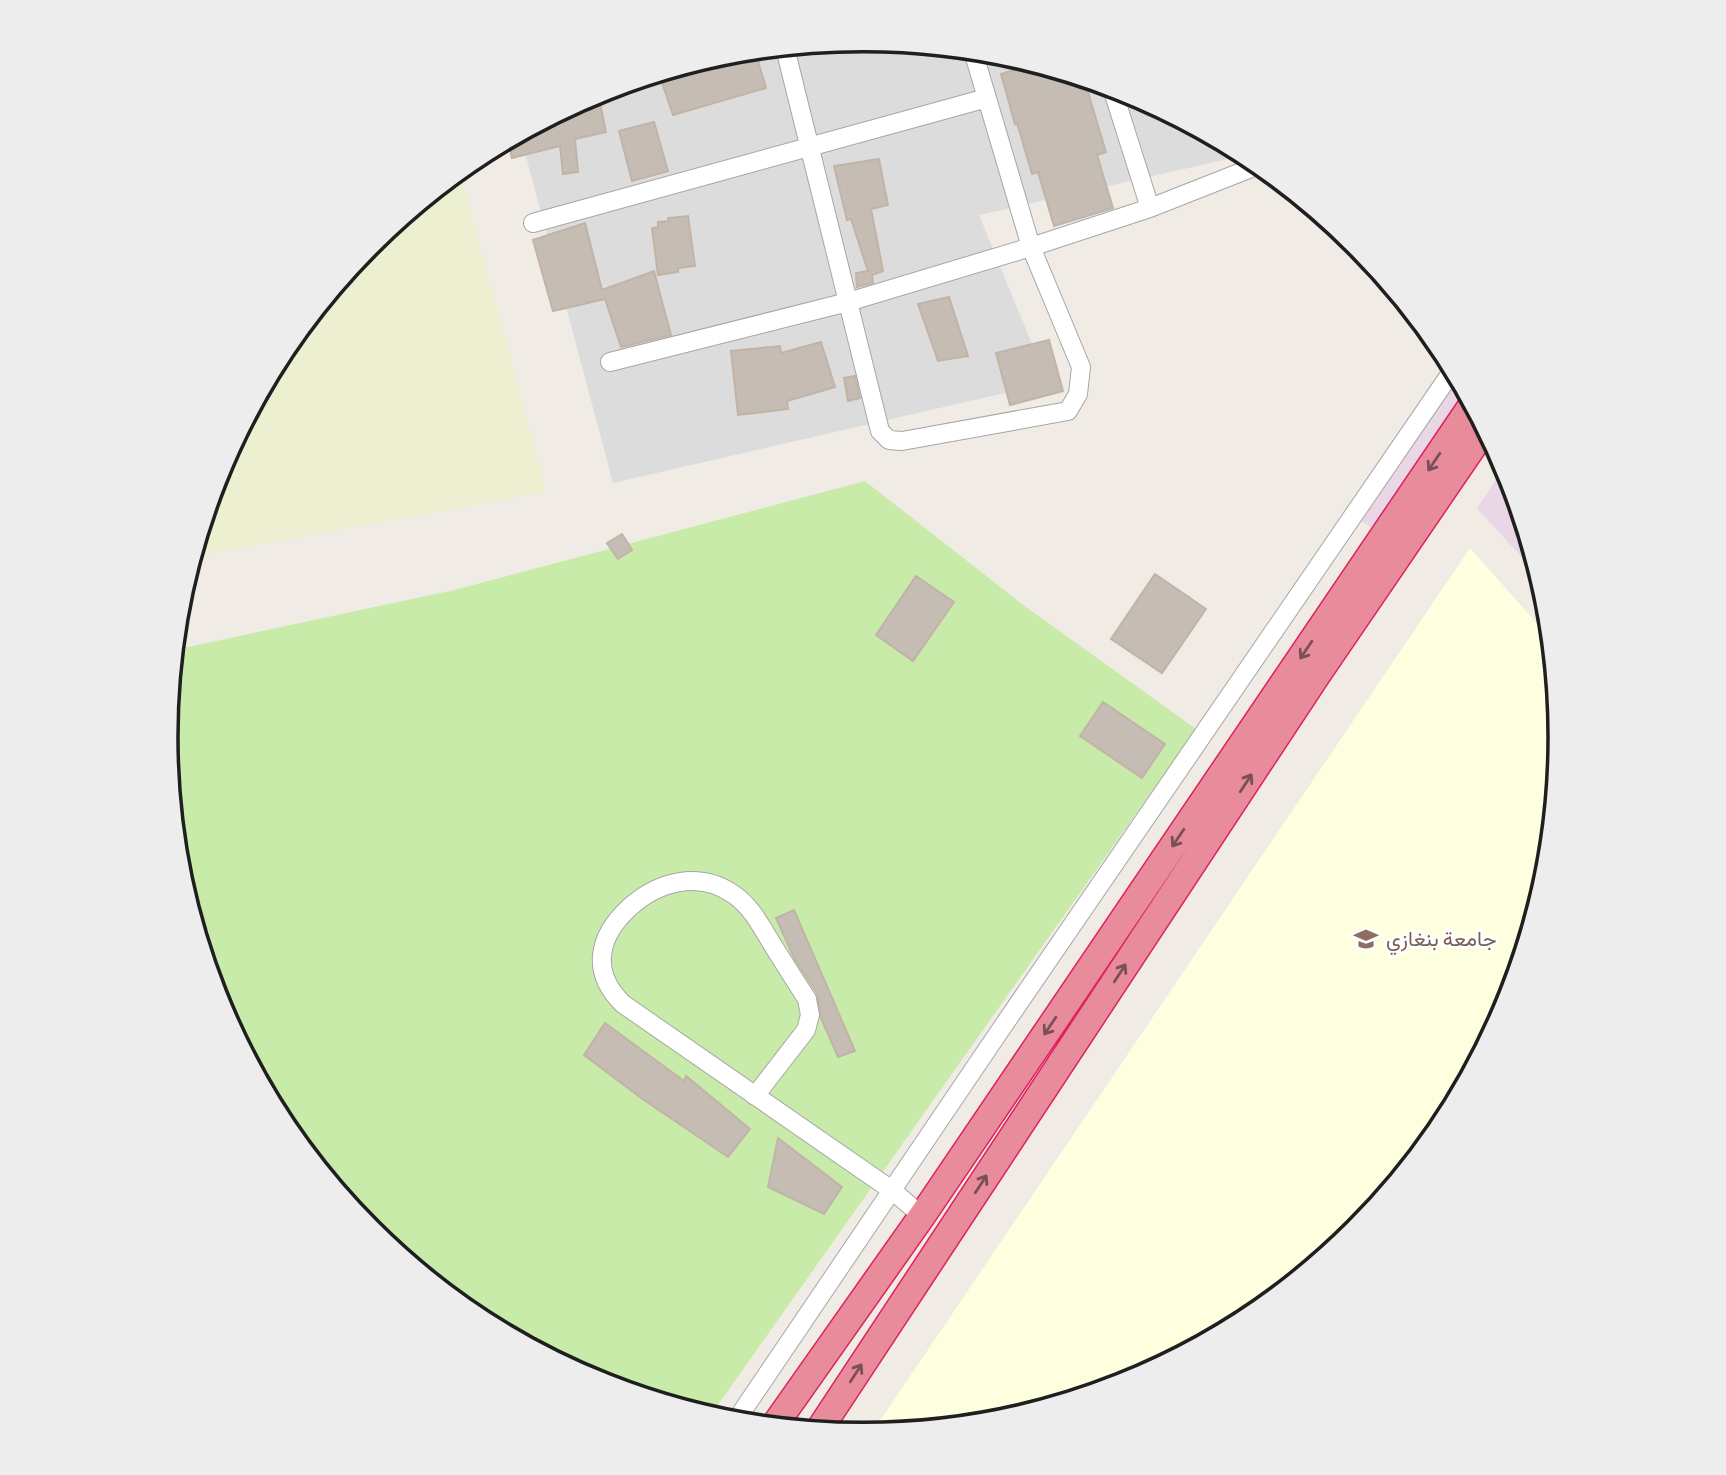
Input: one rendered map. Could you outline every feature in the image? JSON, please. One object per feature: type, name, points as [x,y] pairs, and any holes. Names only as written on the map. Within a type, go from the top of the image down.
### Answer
[{"type":"highway","points":[[780,1418],[922,1216],[1466,414]]},
{"type":"highway","points":[[824,1421],[1310,687],[1479,438]]},
{"type":"street","points":[[787,57],[880,431],[889,440],[902,441],[1068,411],[1078,394],[1081,367],[1031,247],[976,62]]},
{"type":"street","points":[[533,223],[987,98]]},
{"type":"street","points":[[1116,102],[1150,208]]},
{"type":"street","points":[[610,362],[849,302],[1150,208],[1247,170]]},
{"type":"street","points":[[742,1411],[1447,379]]},
{"type":"street","points":[[755,1096],[806,1030],[810,1015],[807,999],[753,914],[735,895],[723,888],[698,881],[659,887],[635,903],[608,933],[602,965],[609,987],[623,1004],[755,1096],[893,1191],[922,1216]]},
{"type":"shaded area","points":[[863,52],[952,58],[1040,76],[1125,105],[1166,123],[1229,159],[979,215],[1048,383],[613,483],[522,143],[601,105],[686,76],[774,58]]},
{"type":"shaded area","points":[[463,182],[547,492],[202,555],[230,475],[270,395],[293,357],[348,286],[379,253],[411,222]]},
{"type":"shaded area","points":[[1441,370],[1461,404],[1374,529],[1347,512]]},
{"type":"shaded area","points":[[1497,478],[1525,561],[1477,508]]},
{"type":"shaded area","name":"جامعة بنغازي","points":[[1470,548],[1538,625],[1547,693],[1547,782],[1535,871],[1512,958],[1477,1040],[1433,1118],[1378,1189],[1315,1253],[1244,1307],[1206,1331],[1125,1370],[1040,1399],[952,1417],[879,1422]]},
{"type":"green space","points":[[865,481],[1026,607],[1196,729],[717,1406],[643,1386],[560,1352],[482,1307],[411,1253],[348,1189],[293,1118],[249,1040],[214,958],[191,871],[179,782],[179,693],[184,648],[454,590]]},
{"type":"building","points":[[758,61],[766,88],[673,115],[662,83]]},
{"type":"building","points":[[1014,70],[1088,91],[1106,152],[1097,155],[1113,208],[1054,226],[1038,172],[1032,174],[1001,74]]},
{"type":"building","points":[[601,105],[606,132],[575,139],[578,172],[563,174],[560,146],[512,158],[510,150],[520,144]]},
{"type":"building","points":[[654,122],[668,171],[632,181],[619,131]]},
{"type":"building","points":[[879,159],[888,205],[871,209],[883,271],[872,275],[873,283],[857,287],[856,273],[868,271],[851,219],[847,220],[834,166]]},
{"type":"building","points":[[688,216],[695,266],[658,275],[652,228],[658,227],[658,222],[669,221],[668,218]]},
{"type":"building","points":[[585,223],[602,290],[654,271],[671,335],[621,347],[605,299],[553,311],[533,240]]},
{"type":"building","points":[[949,297],[968,356],[938,361],[918,304]]},
{"type":"building","points":[[1049,340],[1063,391],[1010,405],[996,353]]},
{"type":"building","points":[[821,342],[835,387],[787,401],[788,409],[738,415],[731,351],[780,346],[781,353]]},
{"type":"building","points":[[855,376],[860,398],[848,401],[844,378]]},
{"type":"building","points":[[622,534],[632,550],[618,559],[607,543]]},
{"type":"building","points":[[1155,574],[1206,609],[1162,673],[1111,639]]},
{"type":"building","points":[[916,576],[954,602],[913,661],[876,635]]},
{"type":"building","points":[[1103,702],[1165,744],[1142,778],[1080,736]]},
{"type":"building","points":[[794,910],[855,1051],[838,1057],[821,1018],[817,993],[794,958],[776,918]]},
{"type":"building","points":[[605,1023],[684,1081],[686,1076],[750,1129],[728,1157],[641,1098],[584,1055]]},
{"type":"building","points":[[778,1138],[842,1187],[824,1214],[768,1187]]},
{"type":"place","name":"جامعة بنغازي","points":[[1366,939]]}]
